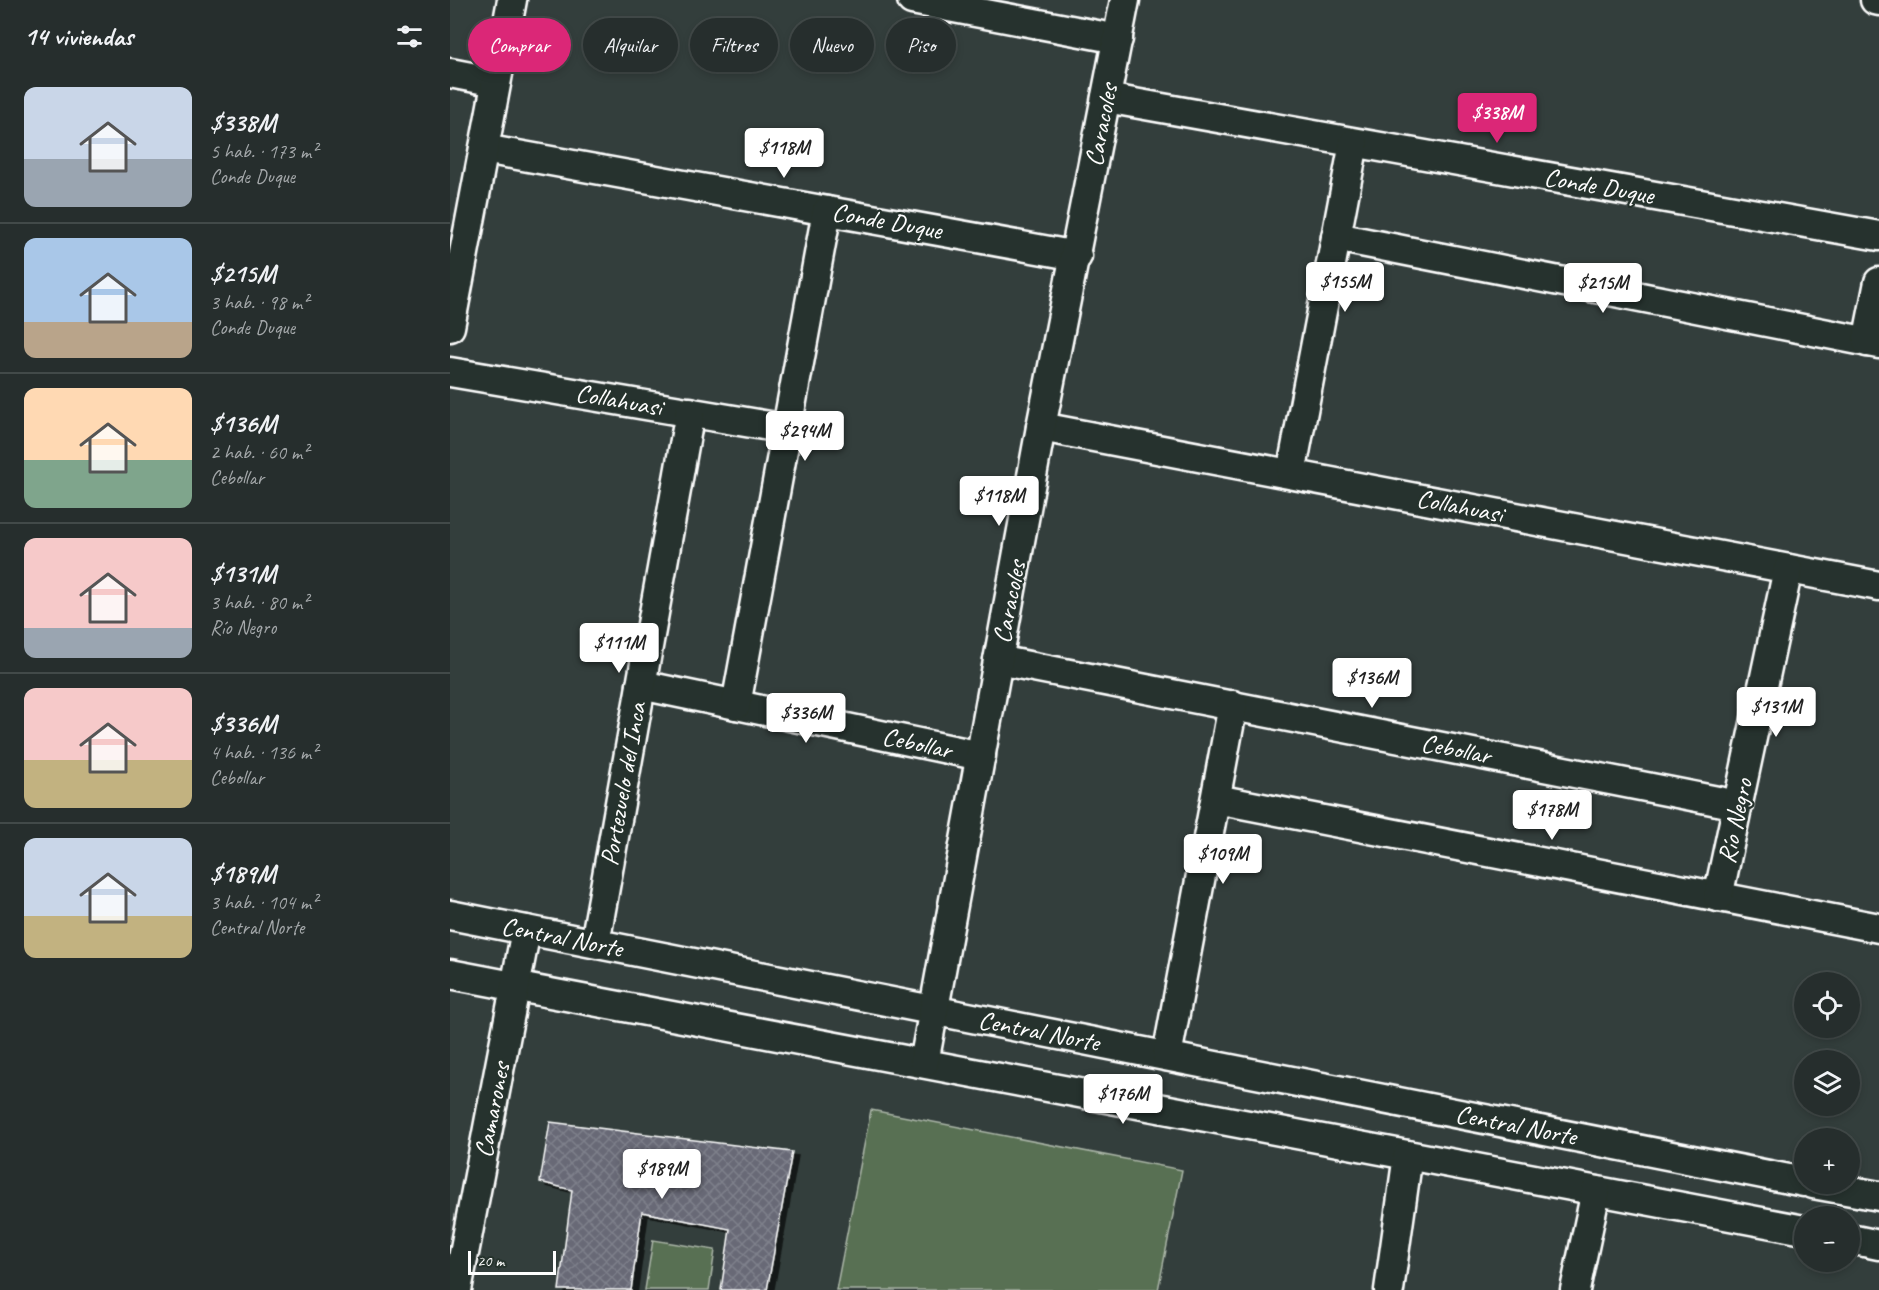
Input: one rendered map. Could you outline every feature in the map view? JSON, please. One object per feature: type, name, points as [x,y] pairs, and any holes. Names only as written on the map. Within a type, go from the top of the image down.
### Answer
[{"type":"street","points":[[451,319],[512,0]]},
{"type":"street","points":[[912,0],[1118,39]]},
{"type":"street","name":"Caracoles","points":[[924,1063],[1041,427],[1077,256],[1125,0]]},
{"type":"street","points":[[450,73],[496,82]]},
{"type":"street","name":"Conde Duque","points":[[1107,98],[1879,236]]},
{"type":"street","points":[[1291,474],[1354,143]]},
{"type":"street","name":"Conde Duque","points":[[484,149],[1077,256]]},
{"type":"street","points":[[736,705],[827,211]]},
{"type":"street","points":[[1336,237],[1873,343],[1879,282]]},
{"type":"street","name":"Collahuasi","points":[[450,372],[787,429]]},
{"type":"street","name":"Portezuelo del Inca","points":[[595,943],[690,412]]},
{"type":"street","name":"Collahuasi","points":[[1041,427],[1879,586]]},
{"type":"street","name":"Río Negro","points":[[1718,897],[1788,569]]},
{"type":"street","name":"Cebollar","points":[[998,660],[1738,805]]},
{"type":"street","name":"Cebollar","points":[[641,685],[981,756]]},
{"type":"street","points":[[1167,1056],[1233,705]]},
{"type":"street","points":[[1215,799],[1879,928]]},
{"type":"street","name":"Central Norte","points":[[450,915],[1794,1180]]},
{"type":"street","name":"Camarones","points":[[457,1290],[526,930]]},
{"type":"street","name":"Central Norte","points":[[450,974],[1794,1228]]},
{"type":"street","points":[[1389,1290],[1408,1155]]},
{"type":"street","points":[[1575,1290],[1596,1191]]},
{"type":"street","points":[[1860,1193],[1879,1196]]},
{"type":"street","points":[[1860,1241],[1879,1245]]},
{"type":"green space","points":[[871,1110],[1182,1170],[1158,1290],[836,1290]]},
{"type":"green space","points":[[653,1240],[715,1250],[709,1290],[645,1290]]},
{"type":"building","points":[[550,1122],[792,1152],[767,1290],[721,1290],[730,1229],[642,1212],[631,1290],[559,1290],[572,1190],[540,1182]]}]
